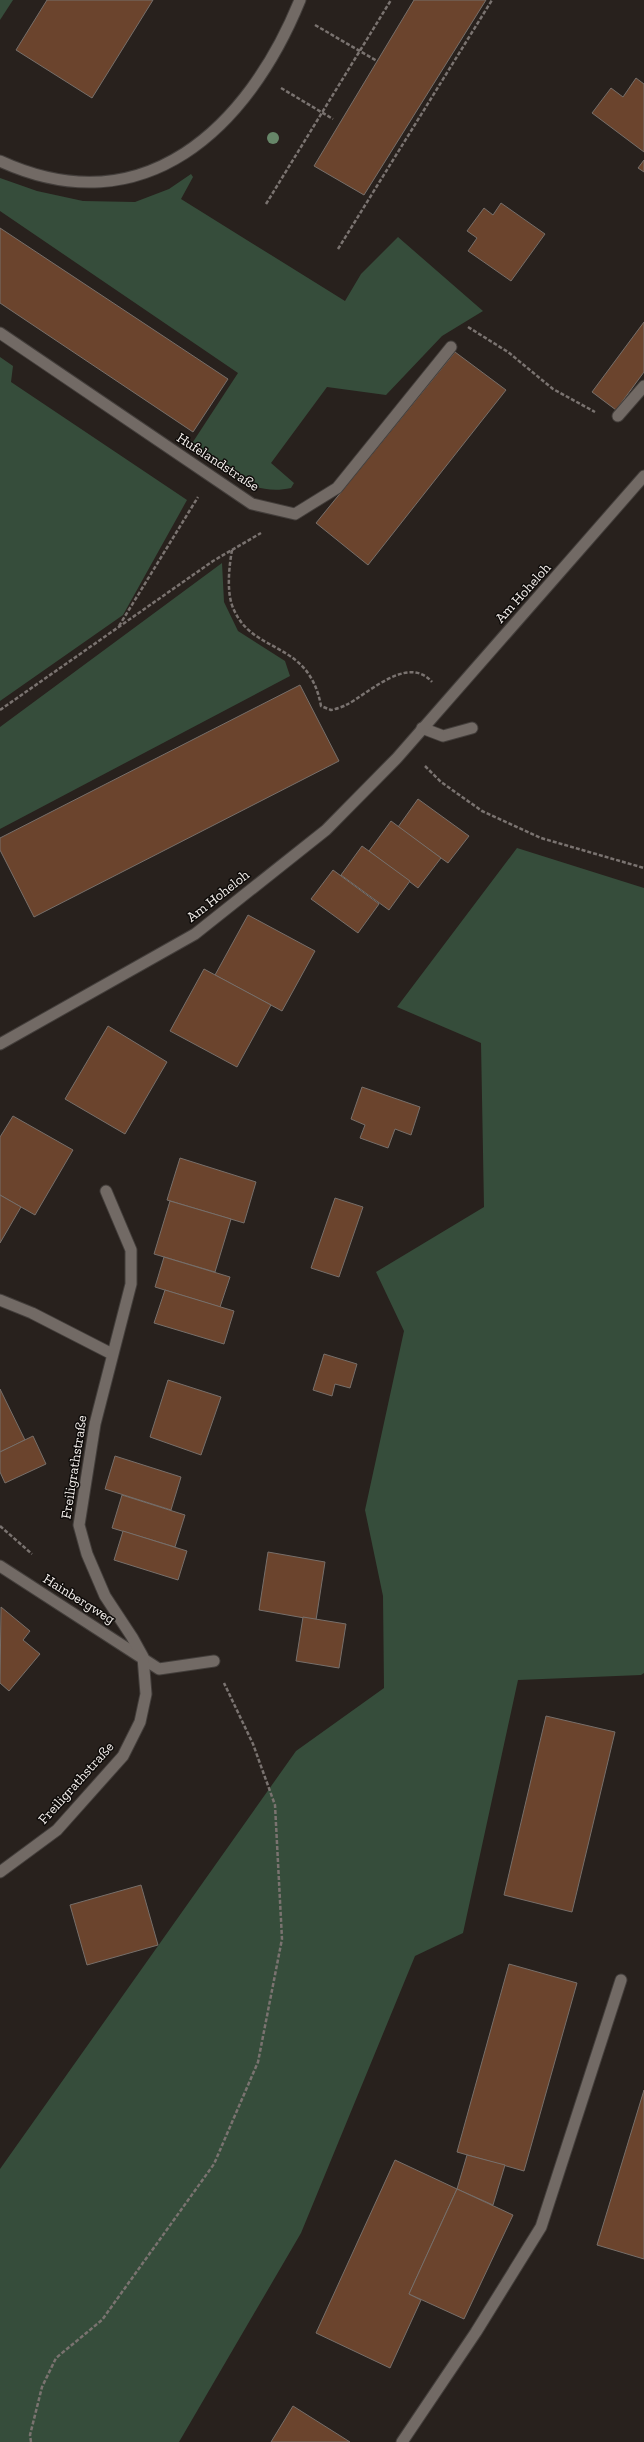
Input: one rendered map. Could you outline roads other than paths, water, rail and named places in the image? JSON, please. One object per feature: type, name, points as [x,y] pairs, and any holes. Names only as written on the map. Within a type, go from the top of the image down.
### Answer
[{"type":"street","points":[[0,161],[53,179],[106,183],[146,173],[186,154],[228,119],[260,75],[295,13],[300,0]]},
{"type":"street","name":"Hufelandstraße","points":[[0,333],[252,504],[295,514],[337,488],[450,347]]},
{"type":"street","points":[[618,416],[644,386]]},
{"type":"street","name":"Am Hoheloh","points":[[0,1044],[195,934],[326,830],[397,758],[644,476]]},
{"type":"street","points":[[422,728],[443,736],[472,728]]},
{"type":"street","name":"Freiligrathstraße","points":[[0,1872],[57,1830],[123,1756],[140,1722],[146,1694],[143,1657],[132,1637],[105,1596],[87,1554],[79,1524],[95,1424],[131,1284],[131,1250],[106,1191]]},
{"type":"street","points":[[0,1300],[32,1313],[112,1354]]},
{"type":"street","name":"Hainbergweg","points":[[0,1566],[143,1657],[159,1669],[214,1661]]},
{"type":"street","points":[[402,2442],[476,2332],[541,2227],[621,1980]]}]
